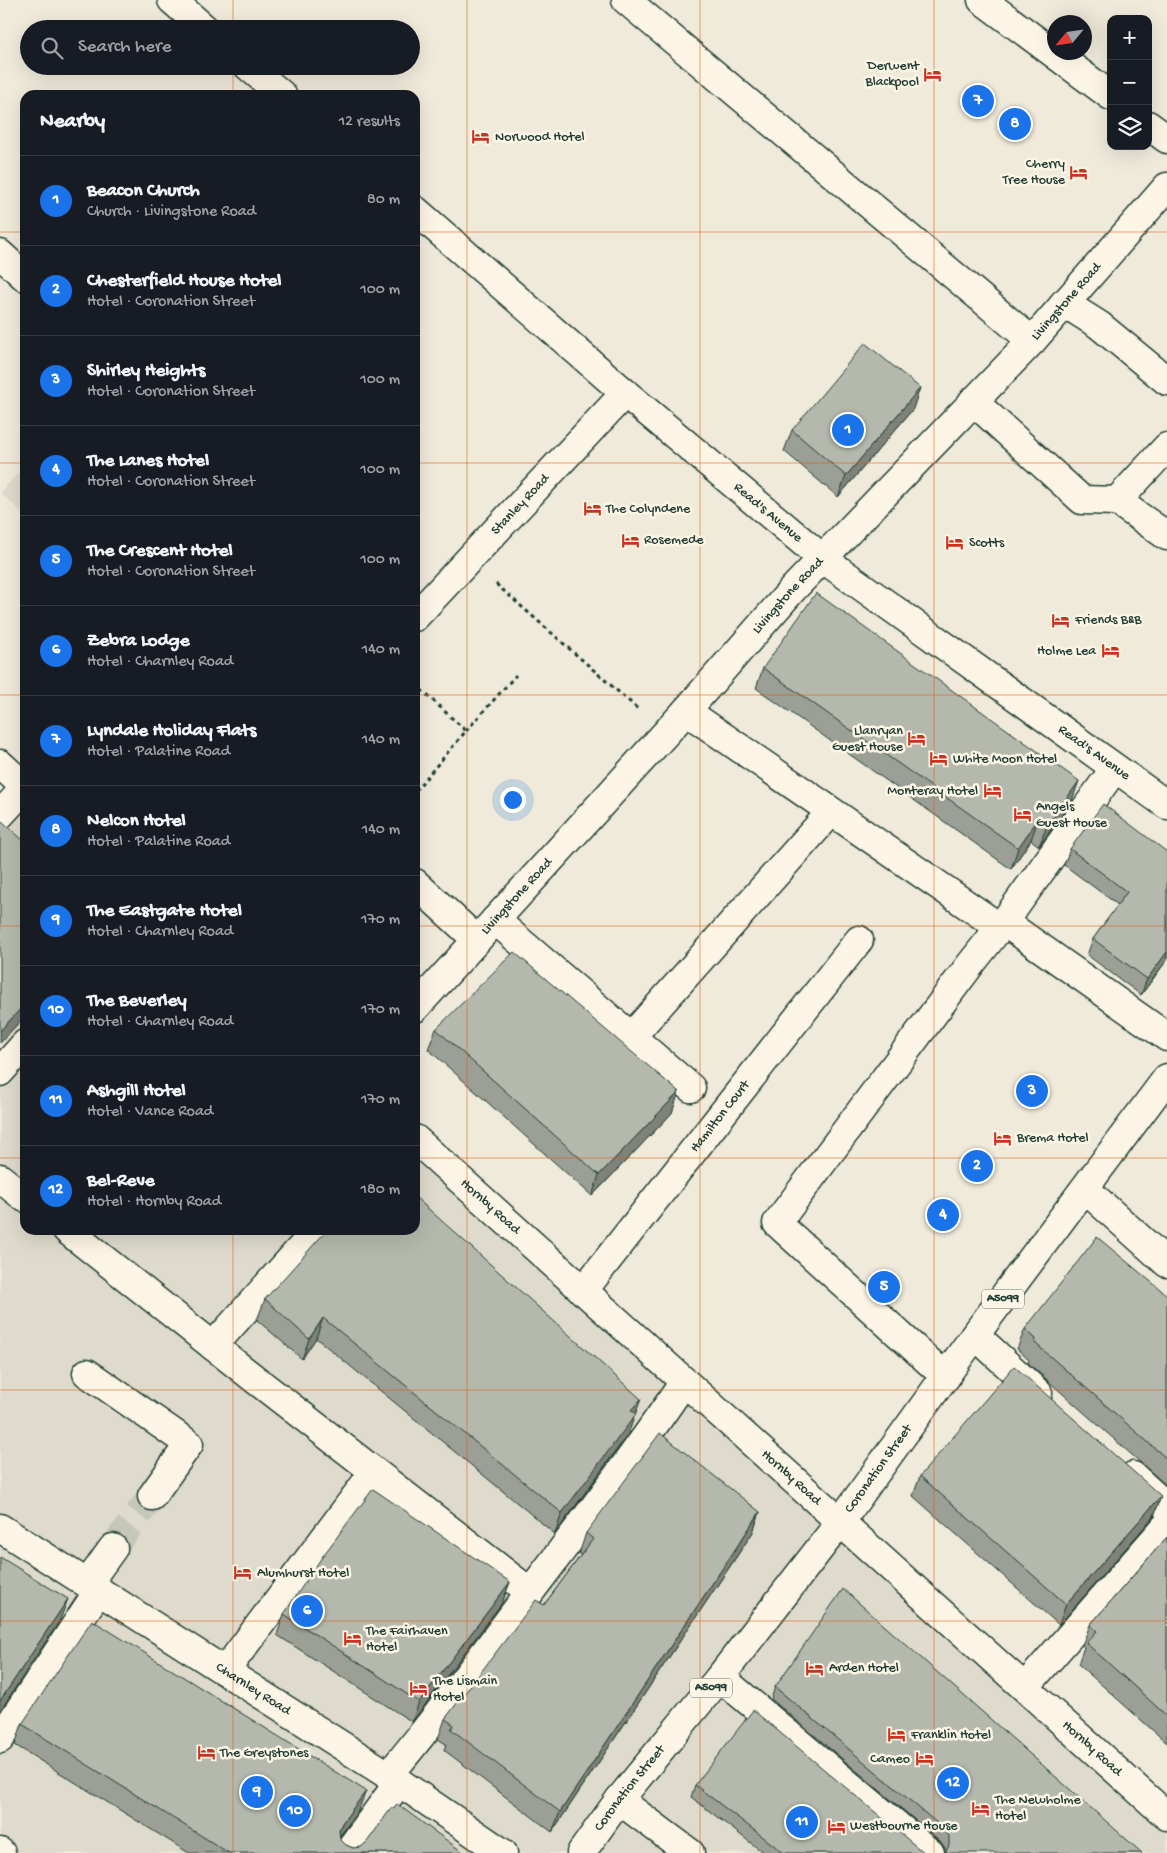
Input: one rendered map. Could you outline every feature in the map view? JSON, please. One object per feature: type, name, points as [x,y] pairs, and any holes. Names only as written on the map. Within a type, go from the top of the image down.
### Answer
[{"type":"street","points":[[172,0],[195,20]]},
{"type":"street","points":[[626,0],[1032,341]]},
{"type":"street","points":[[982,0],[1107,93]]},
{"type":"street","points":[[259,75],[276,90]]},
{"type":"street","points":[[1152,128],[1167,139]]},
{"type":"street","name":"Livingstone Road","points":[[420,1003],[667,733],[793,589],[1032,341],[1167,187]]},
{"type":"street","name":"Read's Avenue","points":[[420,214],[625,393],[822,558],[1167,805]]},
{"type":"street","points":[[0,254],[20,272]]},
{"type":"street","points":[[1064,303],[1099,325],[1167,381]]},
{"type":"street","name":"Stanley Road","points":[[420,612],[625,393]]},
{"type":"street","points":[[973,401],[1082,500],[1117,501],[1167,536]]},
{"type":"street","points":[[1117,501],[1167,447]]},
{"type":"street","points":[[686,711],[830,812],[1002,924],[1167,1037]]},
{"type":"street","points":[[0,764],[20,783]]},
{"type":"street","points":[[946,1377],[777,1223],[1002,924],[1115,768]]},
{"type":"street","points":[[0,815],[20,793]]},
{"type":"street","points":[[631,1037],[830,812]]},
{"type":"street","points":[[420,886],[486,930],[631,1037],[690,1088]]},
{"type":"street","name":"Hamilton Court","points":[[583,1291],[859,940]]},
{"type":"street","points":[[0,1072],[20,1050]]},
{"type":"street","name":"Coronation Street","points":[[581,1853],[620,1800],[720,1677],[841,1521],[975,1336],[1167,1078]]},
{"type":"street","name":"Hornby Road","points":[[420,1144],[1167,1816]]},
{"type":"street","points":[[0,1178],[20,1194]]},
{"type":"street","points":[[1084,1189],[1167,1263]]},
{"type":"street","points":[[82,1235],[213,1346],[530,1592]]},
{"type":"street","points":[[213,1346],[313,1235]]},
{"type":"street","points":[[975,1336],[1055,1408]]},
{"type":"street","points":[[87,1374],[189,1444],[152,1496]]},
{"type":"street","points":[[347,1853],[415,1745],[645,1440],[684,1382]]},
{"type":"street","points":[[1114,1461],[1167,1507]]},
{"type":"street","points":[[225,1671],[374,1472]]},
{"type":"street","points":[[1025,1687],[1167,1525]]},
{"type":"street","name":"Charnley Road","points":[[0,1528],[393,1779],[503,1853]]},
{"type":"street","points":[[0,1739],[93,1587],[113,1548]]},
{"type":"street","points":[[720,1677],[930,1853]]},
{"type":"street","points":[[620,1800],[690,1853]]},
{"type":"path","points":[[468,560],[667,733]]},
{"type":"path","points":[[420,785],[516,675]]},
{"type":"path","points":[[420,689],[466,731]]},
{"type":"shaded area","points":[[20,471],[20,511],[0,493]]},
{"type":"shaded area","points":[[0,791],[20,809],[20,1235],[420,1235],[420,1164],[1167,1828],[1167,1853],[0,1853]]},
{"type":"building","points":[[865,343],[920,388],[846,476],[792,430]]},
{"type":"building","points":[[816,593],[1079,781],[1047,826],[1038,819],[1018,848],[763,668]]},
{"type":"building","points":[[1103,804],[1167,852],[1167,952],[1147,979],[1093,939],[1127,892],[1070,849]]},
{"type":"building","points":[[2,821],[20,837],[20,1009],[0,1031],[0,824]]},
{"type":"building","points":[[514,952],[679,1092],[599,1175],[436,1029]]},
{"type":"building","points":[[420,1201],[641,1399],[631,1410],[636,1414],[562,1513],[323,1318],[309,1339],[265,1299],[323,1235],[420,1235]]},
{"type":"building","points":[[1097,1237],[1167,1295],[1167,1459],[1035,1343],[1036,1339],[1025,1329]]},
{"type":"building","points":[[1014,1366],[1161,1496],[1066,1604],[920,1476]]},
{"type":"building","points":[[660,1433],[760,1512],[560,1812],[451,1729],[454,1725],[445,1719],[536,1600],[544,1605],[593,1539],[586,1533]]},
{"type":"building","points":[[373,1489],[510,1582],[419,1702],[284,1614],[322,1557]]},
{"type":"building","points":[[1167,1537],[1167,1716],[1086,1643],[1097,1631],[1090,1625]]},
{"type":"building","points":[[0,1557],[68,1599],[0,1701]]},
{"type":"building","points":[[843,1589],[1142,1853],[944,1853],[949,1845],[949,1836],[944,1829],[775,1687]]},
{"type":"building","points":[[92,1620],[366,1791],[342,1823],[339,1830],[340,1839],[346,1845],[353,1848],[361,1847],[367,1842],[392,1807],[394,1809],[397,1804],[464,1853],[229,1853],[22,1724]]},
{"type":"building","points":[[753,1710],[924,1853],[784,1853],[695,1785]]},
{"type":"tunnel","points":[[113,1548],[152,1496]]},
{"type":"place","name":"Derwent Blackpool","points":[[933,74]]},
{"type":"place","name":"Lyndale Holiday Flats","points":[[978,101]]},
{"type":"place","name":"Nelcon Hotel","points":[[1015,124]]},
{"type":"place","name":"Norwood Hotel","points":[[481,137]]},
{"type":"place","name":"Cherry Tree House","points":[[1079,172]]},
{"type":"place","name":"Beacon Church","points":[[848,430]]},
{"type":"place","name":"The Colyndene","points":[[592,509]]},
{"type":"place","name":"Rosemede","points":[[630,540]]},
{"type":"place","name":"Scotts","points":[[955,543]]},
{"type":"place","name":"Friends B&B","points":[[1061,620]]},
{"type":"place","name":"Holme Lea","points":[[1110,651]]},
{"type":"place","name":"Llanryan Guest House","points":[[917,739]]},
{"type":"place","name":"White Moon Hotel","points":[[939,759]]},
{"type":"place","name":"Monteray Hotel","points":[[992,791]]},
{"type":"place","name":"Angels Guest House","points":[[1022,815]]},
{"type":"place","name":"Shirley Heights","points":[[1032,1091]]},
{"type":"place","name":"Brema Hotel","points":[[1003,1138]]},
{"type":"place","name":"Chesterfield House Hotel","points":[[977,1166]]},
{"type":"place","name":"The Lanes Hotel","points":[[943,1215]]},
{"type":"place","name":"The Crescent Hotel","points":[[884,1287]]},
{"type":"place","name":"Alumhurst Hotel","points":[[243,1573]]},
{"type":"place","name":"Zebra Lodge","points":[[307,1611]]},
{"type":"place","name":"The Fairhaven Hotel","points":[[352,1639]]},
{"type":"place","name":"Arden Hotel","points":[[815,1668]]},
{"type":"place","name":"The Lismain Hotel","points":[[419,1689]]},
{"type":"place","name":"Franklin Hotel","points":[[897,1735]]},
{"type":"place","name":"The Greystones","points":[[206,1753]]},
{"type":"place","name":"Cameo","points":[[924,1759]]},
{"type":"place","name":"Bel-Reve","points":[[953,1783]]},
{"type":"place","name":"The Eastgate Hotel","points":[[257,1792]]},
{"type":"place","name":"The Newholme Hotel","points":[[981,1808]]},
{"type":"place","name":"The Beverley","points":[[295,1811]]},
{"type":"place","name":"Ashgill Hotel","points":[[802,1822]]},
{"type":"place","name":"Westbourne House","points":[[836,1826]]}]
